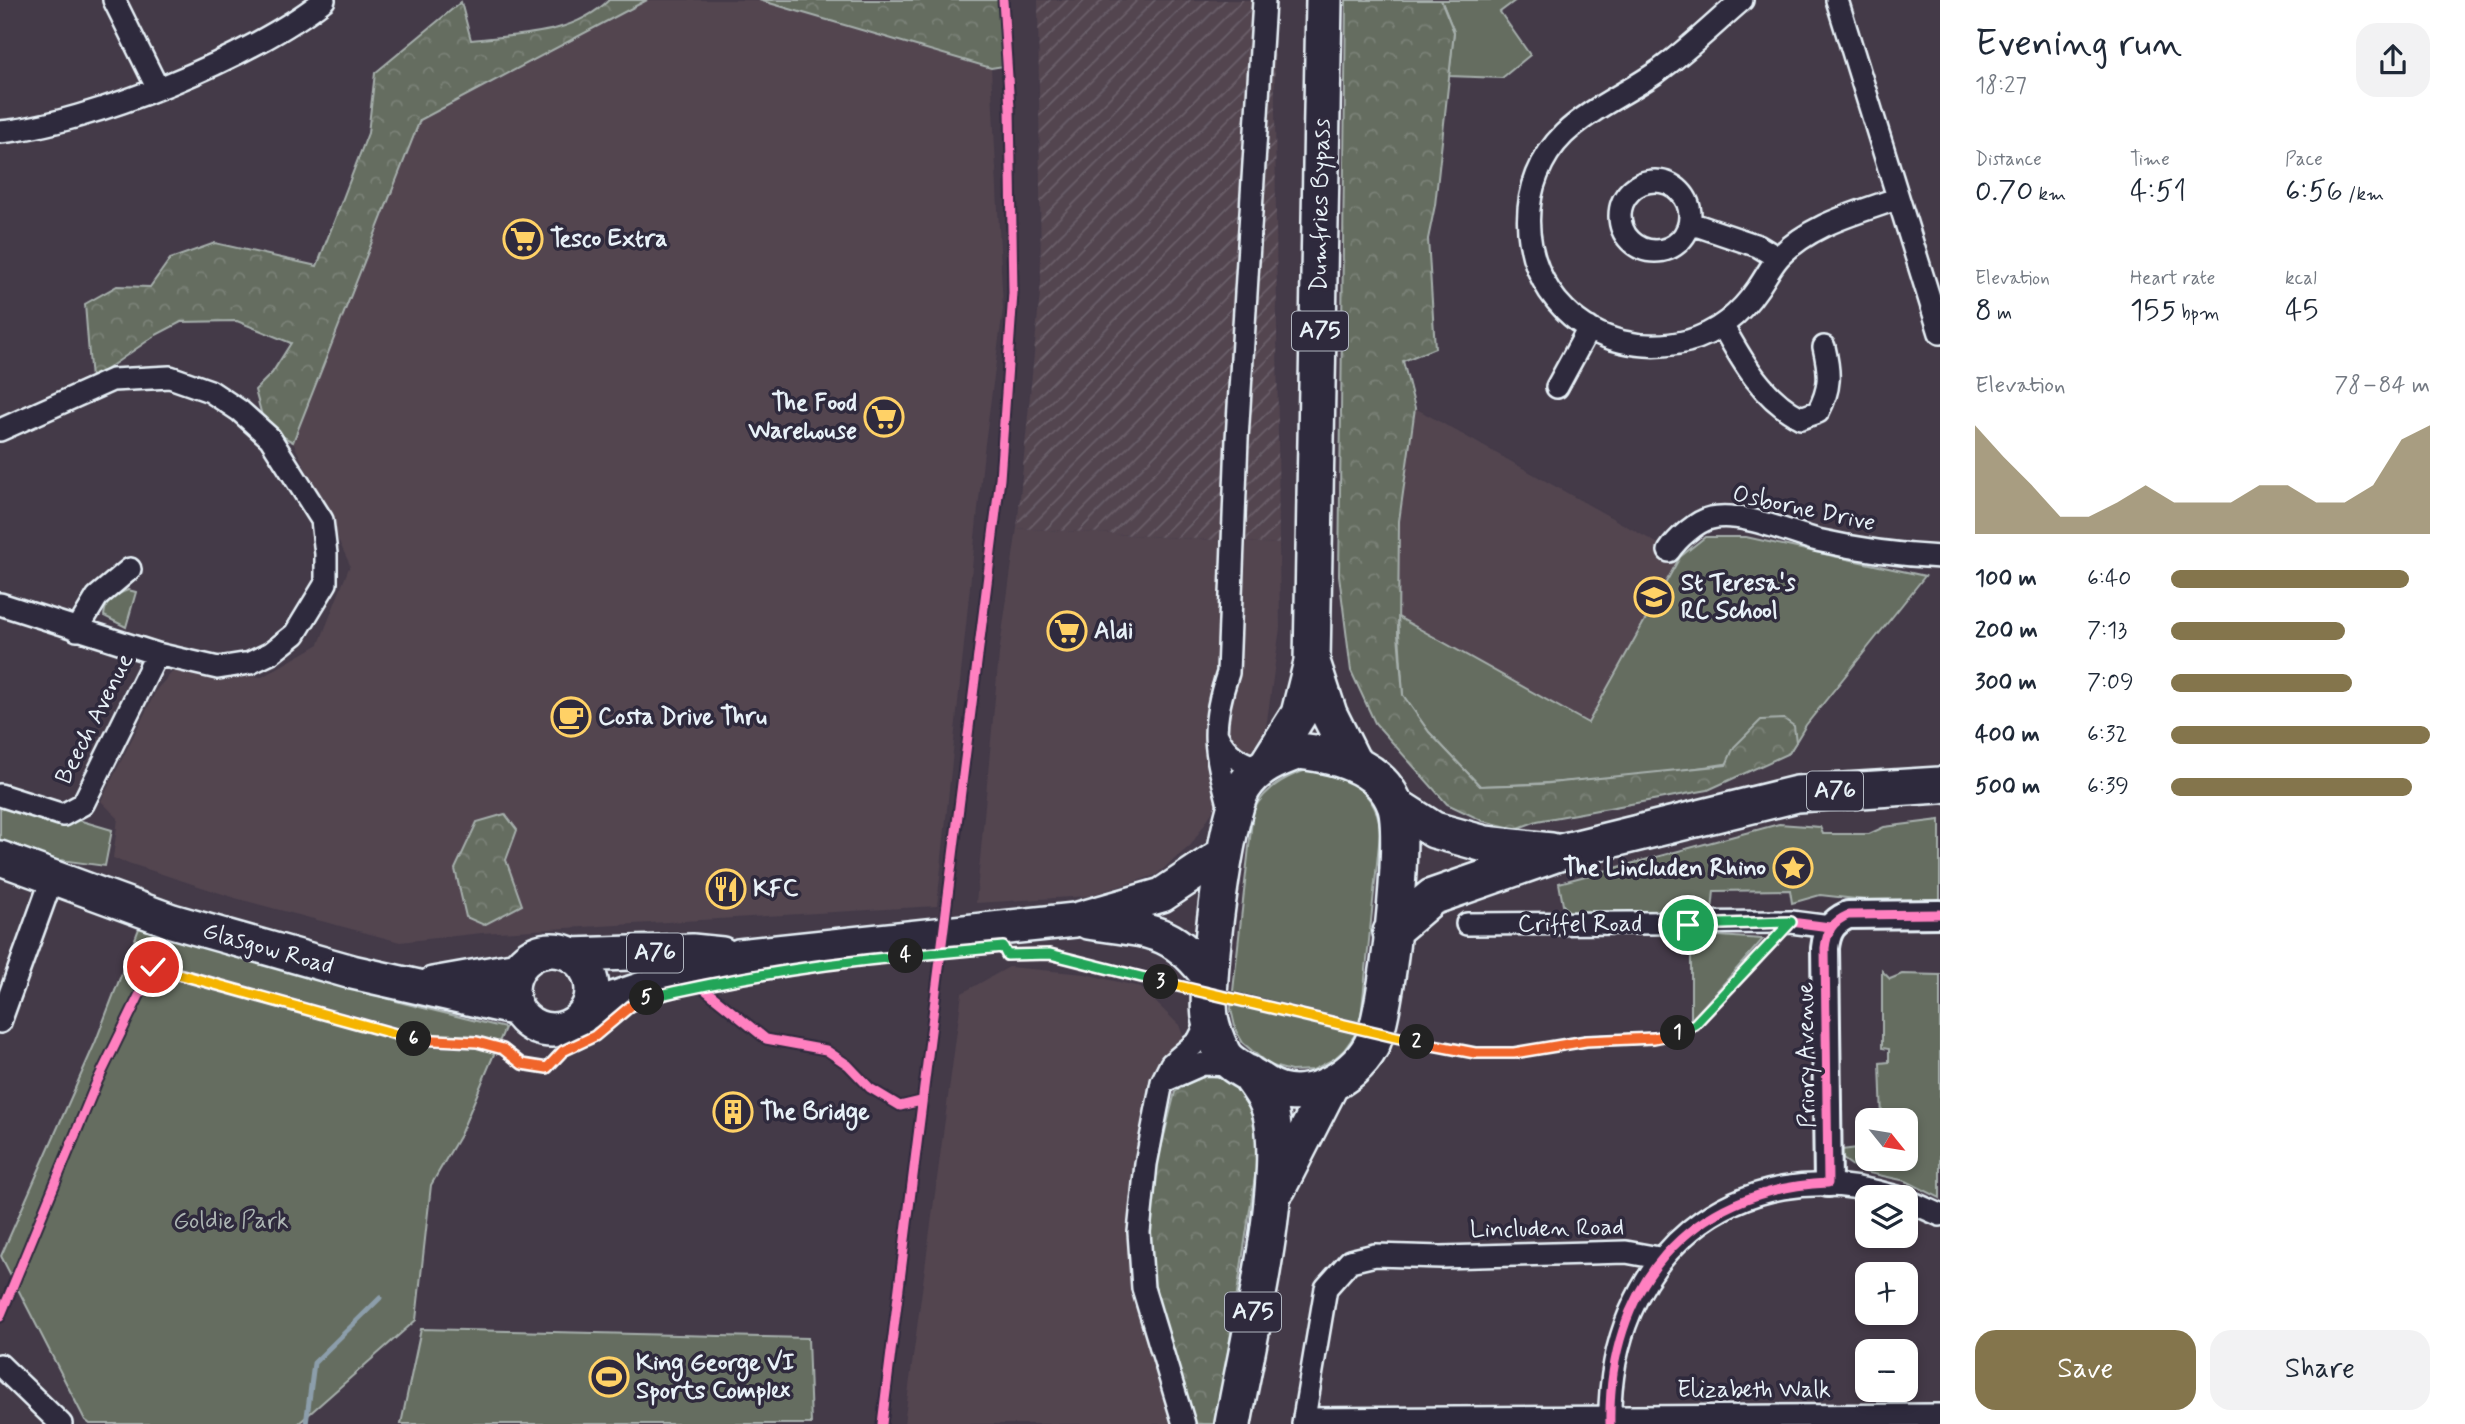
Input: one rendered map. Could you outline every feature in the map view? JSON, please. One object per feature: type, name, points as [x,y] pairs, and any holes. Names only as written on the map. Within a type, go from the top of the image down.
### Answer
[{"type":"highway","name":"Dumfries Bypass","points":[[1264,766],[1299,713],[1312,662],[1324,0]]},
{"type":"highway","name":"Dumfries Bypass","points":[[1312,662],[1329,714],[1353,762]]},
{"type":"highway","name":"A75","points":[[1299,751],[1326,754],[1353,762],[1382,785],[1395,805],[1399,841],[1384,1000],[1371,1045],[1351,1070],[1330,1086],[1300,1093],[1273,1090],[1223,1056],[1210,1018],[1210,979],[1232,815],[1243,788],[1264,766],[1299,751]]},
{"type":"highway","name":"A76","points":[[1391,932],[1432,897],[1560,852],[1797,794],[1940,785]]},
{"type":"highway","name":"A76","points":[[1395,805],[1434,830],[1485,844],[1560,852]]},
{"type":"highway","name":"A76","points":[[1732,812],[1802,813],[1940,807]]},
{"type":"highway","name":"A75","points":[[1233,1424],[1272,1201],[1274,1139],[1269,1105],[1242,1069]]},
{"type":"highway","name":"A75","points":[[1272,1201],[1330,1086]]},
{"type":"main road","name":"A76","points":[[517,1009],[531,1024],[552,1030],[575,1023],[583,1015],[613,999],[739,956],[1075,920],[1162,895],[1225,853]]},
{"type":"main road","name":"Glasgow Road","points":[[0,858],[172,921],[352,972],[517,1009]]},
{"type":"main road","name":"A76","points":[[1075,920],[1146,930],[1172,940],[1191,954],[1210,979]]},
{"type":"main road","name":"A76","points":[[518,969],[524,961],[553,950],[571,955],[692,951],[739,956]]},
{"type":"main road","points":[[571,955],[582,964],[592,989],[583,1015]]},
{"type":"main road","name":"Glasgow Road","points":[[421,986],[518,969]]},
{"type":"main road","points":[[517,1009],[512,989],[518,969]]},
{"type":"street","points":[[114,0],[157,87]]},
{"type":"street","points":[[0,132],[88,112],[241,53],[299,21],[324,0]]},
{"type":"street","points":[[1742,0],[1660,70],[1566,132],[1541,166],[1530,199],[1528,217],[1532,252],[1545,284],[1555,299],[1589,328],[1622,342],[1656,346],[1691,340],[1722,325],[1750,300],[1778,258],[1817,227],[1896,199]]},
{"type":"street","points":[[1837,0],[1896,199],[1940,333]]},
{"type":"street","points":[[1232,815],[1215,749],[1214,730],[1217,705],[1228,673],[1230,649],[1237,439],[1264,1]]},
{"type":"street","points":[[1690,223],[1758,246],[1778,258]]},
{"type":"street","points":[[1722,325],[1740,358],[1778,407],[1801,418],[1818,412],[1826,397],[1831,376],[1824,347]]},
{"type":"street","points":[[1557,387],[1589,328]]},
{"type":"street","points":[[0,430],[112,380],[170,377],[210,391],[240,411],[270,439],[322,520],[326,583],[295,634],[271,653],[250,663],[218,668],[157,654],[0,604]]},
{"type":"street","name":"Osborne Drive","points":[[1669,551],[1676,541],[1709,517],[1736,518],[1819,540],[1897,555],[1940,557]]},
{"type":"street","points":[[77,630],[97,597],[130,569]]},
{"type":"street","name":"Beech Avenue","points":[[0,795],[63,815],[83,804],[157,654]]},
{"type":"street","points":[[1214,730],[1229,754],[1244,764],[1264,766]]},
{"type":"street","points":[[0,1022],[53,876]]},
{"type":"street","name":"Criffel Road","points":[[1467,924],[1791,922],[1830,927],[1848,915],[1940,914]]},
{"type":"street","name":"Priory Avenue","points":[[1828,1184],[1825,948],[1830,927]]},
{"type":"street","points":[[1184,1424],[1143,1287],[1139,1261],[1146,1164],[1162,1082],[1171,1064],[1198,1041],[1210,1018]]},
{"type":"street","points":[[1162,1082],[1203,1064],[1242,1069]]},
{"type":"street","points":[[1610,1420],[1609,1390],[1619,1336],[1634,1298],[1660,1258],[1704,1220],[1743,1200],[1784,1187],[1828,1184],[1855,1189]]},
{"type":"street","points":[[1918,1205],[1940,1215]]},
{"type":"street","name":"Lincluden Road","points":[[1304,1421],[1326,1288],[1350,1261],[1375,1255],[1441,1257],[1626,1252],[1660,1258]]},
{"type":"street","points":[[0,1365],[50,1420]]},
{"type":"street","name":"Elizabeth Walk","points":[[1304,1421],[1940,1415]]},
{"type":"shaded area","points":[[647,0],[759,0],[991,68],[1003,309],[984,451],[937,906],[482,933],[400,942],[235,898],[113,858],[118,818],[101,801],[157,689],[175,669],[262,677],[319,644],[350,565],[293,442],[420,120]]},
{"type":"shaded area","points":[[1038,0],[1274,0],[1279,544],[1017,528],[1041,282]]},
{"type":"shaded area","name":"St Teresa's RC School","points":[[1415,408],[1680,556],[1705,537],[1746,537],[1925,576],[1806,725],[1789,753],[1612,776],[1398,634],[1399,521]]},
{"type":"shaded area","points":[[1017,528],[1279,544],[1280,628],[1266,728],[1191,845],[1156,875],[1088,896],[976,903],[999,654]]},
{"type":"shaded area","points":[[1009,967],[1085,974],[1140,987],[1179,1025],[1199,1076],[1175,1092],[1165,1123],[1158,1160],[1151,1278],[1196,1424],[904,1424],[962,993]]},
{"type":"green space","points":[[609,0],[647,0],[420,120],[293,442],[265,427],[255,390],[272,373],[291,343],[237,321],[181,322],[156,335],[91,380],[85,304],[117,286],[150,287],[170,259],[215,243],[317,266],[368,133],[375,73],[461,2],[471,40],[562,27],[594,12]]},
{"type":"green space","points":[[759,0],[1000,0],[1004,66],[991,68]]},
{"type":"green space","points":[[1346,0],[1441,0],[1454,32],[1435,205],[1428,239],[1435,348],[1403,361],[1415,408],[1399,521],[1398,634],[1403,695],[1429,732],[1480,786],[1541,784],[1726,765],[1734,747],[1761,720],[1784,719],[1794,726],[1796,742],[1789,753],[1708,790],[1537,821],[1516,829],[1483,821],[1447,804],[1375,723],[1351,671],[1339,575]]},
{"type":"green space","points":[[1441,0],[1516,0],[1500,12],[1530,55],[1502,78],[1449,76],[1454,32]]},
{"type":"green space","points":[[1705,537],[1746,537],[1925,576],[1806,725],[1789,753],[1635,776],[1480,786],[1429,732],[1403,696],[1398,617],[1588,723],[1680,557]]},
{"type":"green space","points":[[128,590],[136,592],[126,627],[104,616],[111,599]]},
{"type":"green space","points":[[1310,769],[1336,775],[1368,797],[1379,820],[1380,834],[1361,1018],[1354,1036],[1334,1059],[1313,1070],[1291,1071],[1269,1065],[1243,1043],[1236,1031],[1231,1009],[1253,811],[1263,796],[1277,784]]},
{"type":"green space","points":[[0,797],[112,830],[105,866],[61,860],[59,865],[0,847]]},
{"type":"green space","points":[[505,814],[517,830],[506,860],[522,905],[484,925],[466,917],[455,869],[477,822]]},
{"type":"green space","points":[[1940,820],[1940,901],[1874,901],[1820,895],[1792,903],[1790,890],[1714,891],[1712,911],[1574,917],[1563,905],[1559,883],[1779,824],[1820,827],[1823,834],[1869,834],[1884,827]]},
{"type":"green space","name":"Goldie Park","points":[[140,926],[403,1003],[505,1028],[460,1135],[431,1185],[416,1320],[298,1424],[90,1424],[85,1420],[1,1256],[95,1043]]},
{"type":"green space","points":[[1691,934],[1763,939],[1691,1021]]},
{"type":"green space","points":[[1882,971],[1890,979],[1902,974],[1940,975],[1940,1198],[1918,1185],[1860,1171],[1918,1171],[1918,1108],[1882,1108],[1880,1063],[1889,1062],[1889,1049],[1882,1048]]},
{"type":"green space","points":[[1218,1075],[1238,1089],[1250,1103],[1260,1144],[1217,1424],[1196,1424],[1151,1278],[1148,1238],[1158,1160],[1175,1092],[1199,1076]]},
{"type":"green space","points":[[1855,1148],[1855,1167],[1843,1159],[1841,1150]]},
{"type":"green space","name":"King George VI Sports Complex","points":[[421,1329],[808,1338],[811,1424],[401,1424]]},
{"type":"waterway","points":[[306,1424],[314,1363],[380,1298]]},
{"type":"cycle path","points":[[882,1424],[1000,479],[1013,293],[1010,108],[1003,0]]},
{"type":"cycle path","points":[[1610,1424],[1613,1375],[1623,1330],[1641,1290],[1665,1255],[1697,1226],[1734,1204],[1778,1190],[1828,1183],[1825,948],[1831,928],[1848,915],[1940,914]]},
{"type":"cycle path","points":[[0,1317],[96,1084],[153,967],[420,1040],[477,1042],[504,1049],[522,1064],[547,1068],[563,1051],[595,1036],[639,999],[699,985],[843,962],[1003,947],[1007,955],[1050,954],[1438,1047],[1504,1053],[1533,1051],[1589,1040],[1644,1038],[1682,1030],[1695,1024],[1791,922],[1830,927]]},
{"type":"cycle path","points":[[699,985],[766,1039],[826,1050],[848,1065],[870,1088],[900,1106],[921,1101]]},
{"type":"place","name":"Tesco Extra","points":[[523,239]]},
{"type":"place","name":"The Food Warehouse","points":[[884,417]]},
{"type":"place","name":"St Teresa's RC School","points":[[1654,597]]},
{"type":"place","name":"Aldi","points":[[1067,631]]},
{"type":"place","name":"Costa Drive Thru","points":[[571,717]]},
{"type":"place","name":"The Lincluden Rhino","points":[[1793,868]]},
{"type":"place","name":"KFC","points":[[726,889]]},
{"type":"place","name":"The Bridge","points":[[733,1112]]},
{"type":"place","name":"King George VI Sports Complex","points":[[609,1377]]},
{"type":"route","points":[[153,967],[420,1040],[477,1042],[503,1049],[522,1064],[547,1068],[563,1051],[595,1036],[639,999],[699,985],[843,962],[1003,947],[1007,955],[1050,954],[1435,1046],[1475,1053],[1514,1053],[1586,1041],[1654,1038],[1678,1034],[1695,1024],[1791,922],[1688,925]]}]
